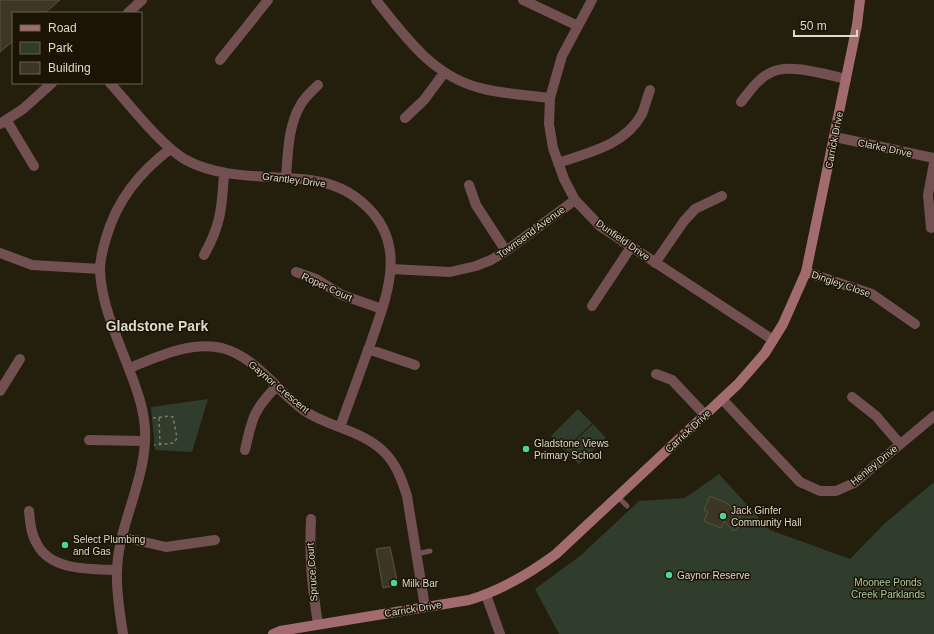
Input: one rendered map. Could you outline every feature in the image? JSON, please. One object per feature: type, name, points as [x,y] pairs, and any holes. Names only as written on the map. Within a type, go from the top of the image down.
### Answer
[{"type":"street","points":[[129,12],[142,0]]},
{"type":"street","points":[[220,60],[268,0]]},
{"type":"street","points":[[523,0],[578,26]]},
{"type":"street","name":"Dunfield Drive","points":[[592,0],[562,56],[550,98],[549,124],[553,148],[564,179],[575,200],[600,226],[773,340]]},
{"type":"street","name":"Carrick Drive","points":[[273,634],[280,631],[425,607],[486,594],[515,581],[541,565],[752,370],[773,340],[790,311],[806,272],[858,24],[860,0]]},
{"type":"street","points":[[380,1],[411,44],[431,64],[453,79],[483,89],[550,98]]},
{"type":"street","points":[[741,102],[753,86],[773,71],[789,69],[846,79]]},
{"type":"street","points":[[405,118],[424,100],[444,73]]},
{"type":"street","points":[[34,166],[4,123],[23,109],[51,84]]},
{"type":"street","name":"Grantley Drive","points":[[111,84],[170,149],[186,160],[210,170],[224,173],[286,177],[336,185],[358,198],[381,224],[391,255],[390,283],[340,427]]},
{"type":"street","points":[[286,177],[290,132],[294,118],[302,102],[318,85]]},
{"type":"street","points":[[558,163],[609,145],[624,136],[642,113],[650,90]]},
{"type":"street","name":"Clarke Drive","points":[[835,137],[934,158]]},
{"type":"street","points":[[123,634],[116,570],[123,537],[149,443],[145,418],[104,298],[100,269],[108,231],[122,199],[135,181],[151,164],[170,149]]},
{"type":"street","points":[[931,228],[928,210],[928,195],[934,163]]},
{"type":"street","points":[[204,254],[214,236],[218,223],[224,173]]},
{"type":"street","points":[[469,184],[476,205],[506,251]]},
{"type":"street","points":[[655,263],[684,221],[695,209],[722,196]]},
{"type":"street","name":"Townsend Avenue","points":[[391,270],[450,272],[463,270],[491,260],[506,251],[575,200]]},
{"type":"street","points":[[592,306],[631,247]]},
{"type":"street","points":[[0,253],[32,264],[100,269]]},
{"type":"street","name":"Roper Court","points":[[296,272],[316,279],[342,295],[382,309]]},
{"type":"street","name":"Dingley Close","points":[[806,272],[872,294],[915,324]]},
{"type":"street","name":"Gaynor Crescent","points":[[129,368],[163,355],[191,347],[221,348],[242,356],[254,364],[310,414],[361,435],[374,443],[384,452],[396,468],[407,496],[425,607]]},
{"type":"street","points":[[368,349],[415,365]]},
{"type":"street","points":[[0,391],[20,359]]},
{"type":"street","points":[[656,374],[672,380],[705,415]]},
{"type":"street","points":[[244,450],[255,412],[261,402],[277,386]]},
{"type":"street","points":[[852,397],[876,416],[900,444]]},
{"type":"street","name":"Henley Drive","points":[[722,399],[800,482],[820,491],[836,491],[854,483],[934,416]]},
{"type":"street","points":[[89,440],[149,443]]},
{"type":"street","points":[[29,511],[32,530],[37,544],[45,554],[55,562],[68,566],[89,569],[116,570]]},
{"type":"street","name":"Spruce Court","points":[[311,519],[309,554],[311,581],[318,624]]},
{"type":"street","points":[[123,537],[166,547],[214,540]]},
{"type":"street","points":[[486,594],[500,634]]},
{"type":"lane","points":[[617,496],[627,506]]},
{"type":"lane","points":[[416,554],[430,551]]},
{"type":"path","points":[[149,443],[160,444],[175,442],[176,428],[172,416],[152,418]]},
{"type":"path","points":[[158,418],[160,444]]},
{"type":"green space","points":[[208,399],[192,452],[155,450],[151,407]]},
{"type":"green space","points":[[578,409],[592,423],[564,450],[551,436]]},
{"type":"green space","points":[[593,424],[606,438],[579,464],[565,450]]},
{"type":"green space","name":"Moonee Ponds Creek Parklands","points":[[719,474],[770,530],[850,559],[884,524],[934,482],[934,634],[559,634],[535,589],[580,556],[639,501],[685,498]]},
{"type":"building","points":[[0,0],[60,0],[46,12],[12,12],[12,42],[0,52]]},
{"type":"building","name":"Jack Ginfer Community Hall","points":[[710,496],[727,503],[744,522],[734,531],[724,521],[721,528],[704,521],[708,512],[704,510]]},
{"type":"building","points":[[390,547],[398,585],[383,588],[376,549]]},
{"type":"place","name":"Gladstone Views Primary School","points":[[526,449]]},
{"type":"place","name":"Jack Ginfer Community Hall","points":[[723,516]]},
{"type":"place","name":"Select Plumbing and Gas","points":[[65,545]]},
{"type":"place","name":"Gaynor Reserve","points":[[669,575]]},
{"type":"place","name":"Milk Bar","points":[[394,583]]},
{"type":"district","name":"Gladstone Park","points":[[157,326]]}]
